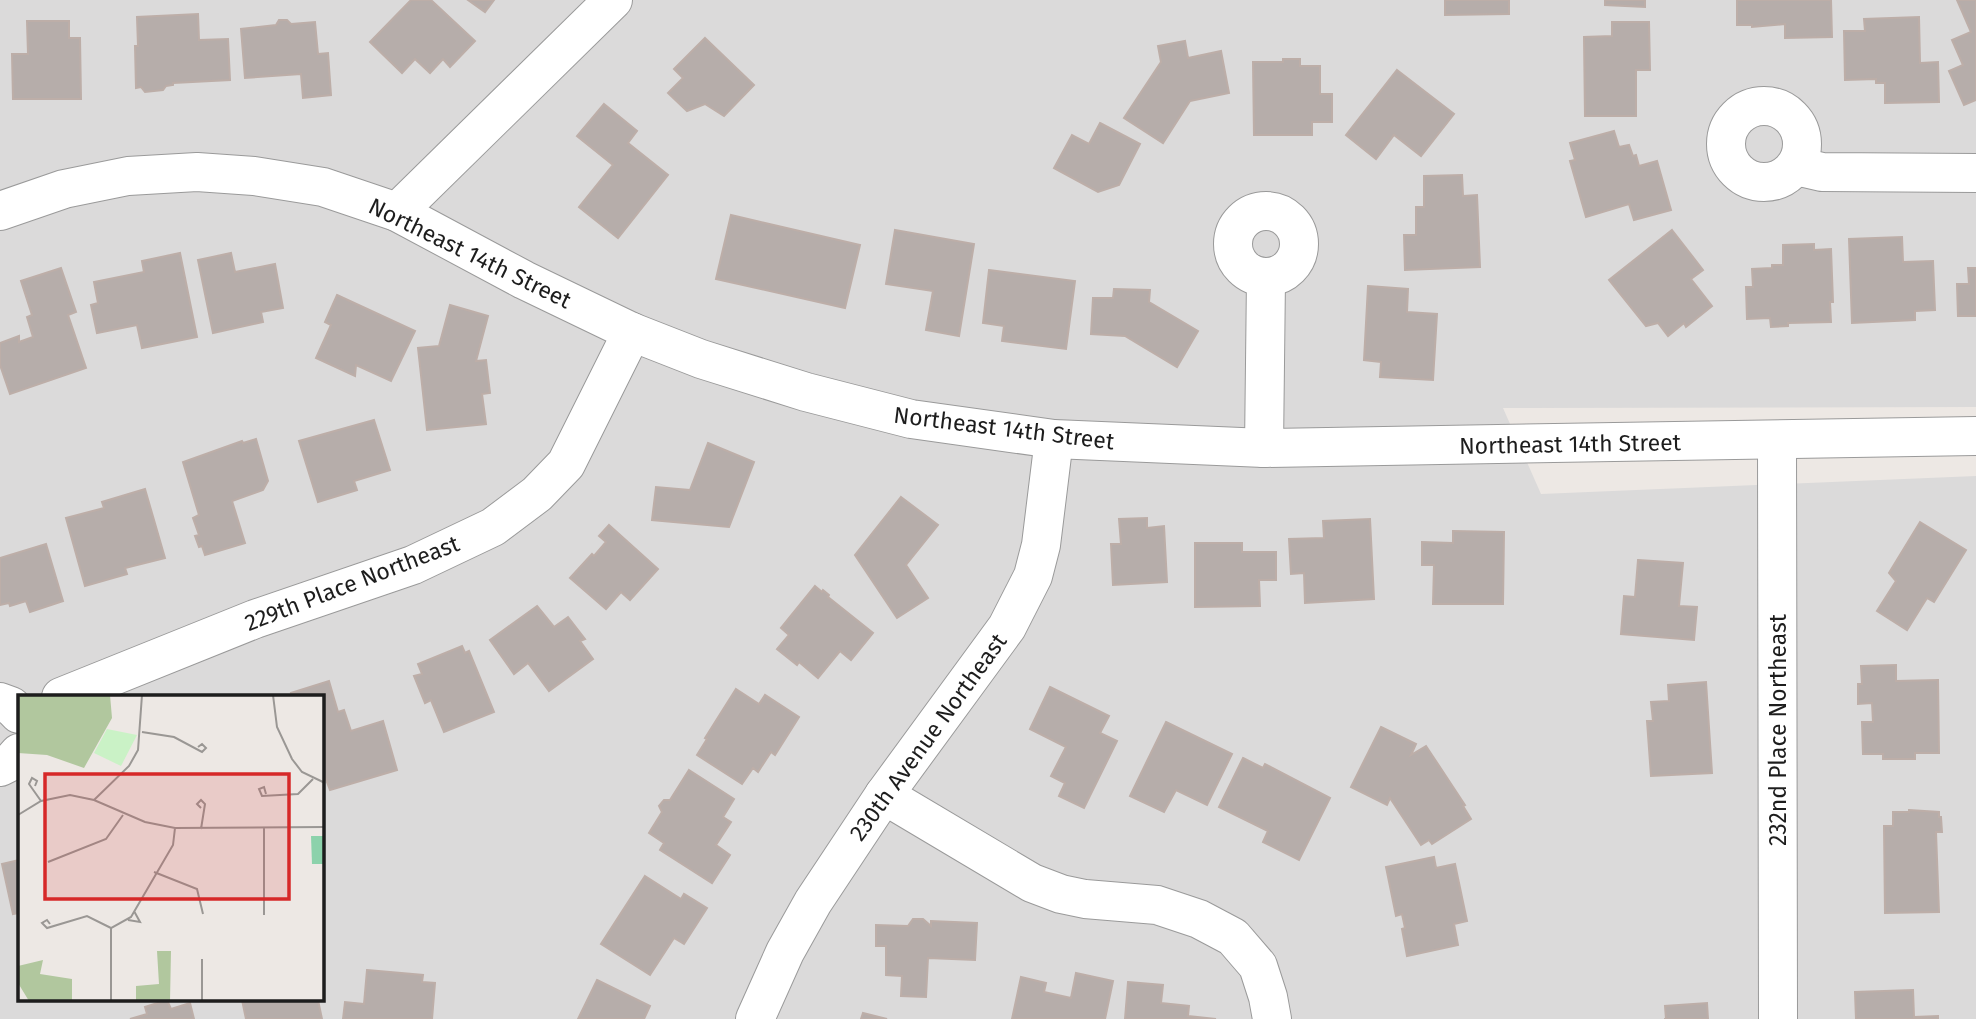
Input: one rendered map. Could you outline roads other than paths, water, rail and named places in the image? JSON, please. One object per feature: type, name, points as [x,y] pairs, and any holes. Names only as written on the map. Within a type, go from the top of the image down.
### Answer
[{"type":"street","points":[[397,212],[612,0]]},
{"type":"street","points":[[1796,166],[1822,172],[1976,173]]},
{"type":"street","name":"Northeast 14th Street","points":[[0,211],[64,189],[115,179],[197,172],[254,176],[323,187],[397,212],[524,280],[632,332],[701,359],[806,392],[911,419],[1054,439],[1264,448],[1976,436]]},
{"type":"street","points":[[1264,448],[1266,278]]},
{"type":"street","name":"229th Place Northeast","points":[[66,695],[256,619],[413,565],[493,527],[537,494],[566,464],[632,332]]},
{"type":"street","name":"230th Avenue Northeast","points":[[755,1019],[785,952],[813,902],[884,795],[1007,627],[1033,576],[1041,545],[1054,439]]},
{"type":"street","name":"232nd Place Northeast","points":[[1777,441],[1778,1019]]},
{"type":"street","points":[[0,702],[11,706],[18,713]]},
{"type":"street","points":[[0,766],[12,761],[18,754]]},
{"type":"street","points":[[884,795],[1032,883],[1061,894],[1085,899],[1157,905],[1199,919],[1233,937],[1258,966],[1272,1019]]}]
